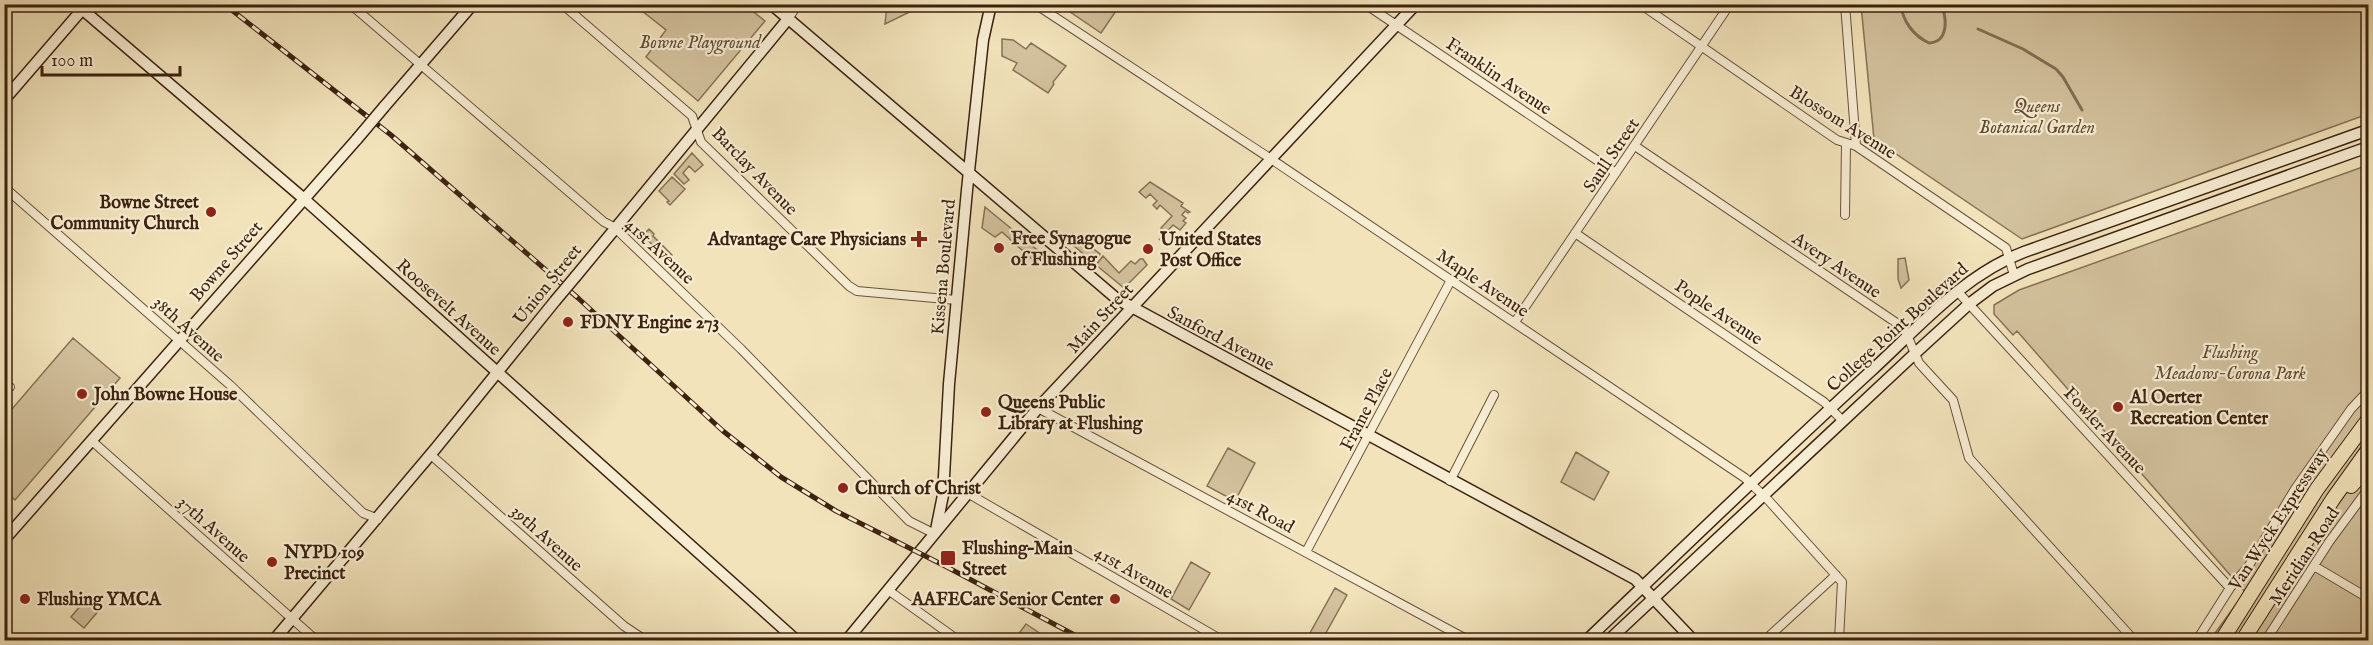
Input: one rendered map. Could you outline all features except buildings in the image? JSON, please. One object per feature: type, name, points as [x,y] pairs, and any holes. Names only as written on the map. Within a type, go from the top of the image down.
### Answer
[{"type":"highway","name":"Van Wyck Expressway","points":[[2222,640],[2317,489],[2368,420]]},
{"type":"highway","name":"Van Wyck Expressway","points":[[2243,640],[2368,450]]},
{"type":"highway","points":[[2316,526],[2368,467]]},
{"type":"street","name":"41st Avenue","points":[[350,4],[604,222],[614,227],[741,349],[909,521],[935,534]]},
{"type":"street","name":"Bowne Street","points":[[4,540],[473,4]]},
{"type":"street","name":"Barclay Avenue","points":[[562,4],[692,116],[701,142],[849,286],[857,291],[957,300]]},
{"type":"street","name":"Sanford Avenue","points":[[771,4],[1117,299],[1450,481],[1631,576],[1654,597],[1693,640]]},
{"type":"street","name":"Union Street","points":[[274,640],[431,455],[496,372],[798,4]]},
{"type":"street","name":"Kissena Boulevard","points":[[935,534],[943,495],[949,384],[983,40],[991,4]]},
{"type":"street","name":"Maple Avenue","points":[[1035,4],[1515,322],[1751,483],[1836,575]]},
{"type":"street","name":"Franklin Avenue","points":[[1365,4],[1616,173]]},
{"type":"street","name":"Main Street","points":[[847,640],[1038,408],[1416,4]]},
{"type":"street","name":"Blossom Avenue","points":[[1640,4],[1837,140],[1856,146],[2006,248],[2014,275]]},
{"type":"street","name":"Saull Street","points":[[1515,322],[1731,4]]},
{"type":"street","points":[[1845,4],[1856,146]]},
{"type":"street","points":[[4,100],[81,6]]},
{"type":"street","name":"Roosevelt Avenue","points":[[81,6],[303,198],[796,640]]},
{"type":"street","name":"College Point Boulevard","points":[[1587,640],[1830,408],[1958,292],[1986,270],[2009,257],[2368,130]]},
{"type":"street","points":[[1845,215],[1846,143]]},
{"type":"street","name":"Avery Avenue","points":[[1635,146],[1904,328],[1919,363],[1953,400],[1969,458],[2134,640]]},
{"type":"street","name":"College Point Boulevard","points":[[1609,640],[1969,304],[1993,286],[2014,275],[2368,147]]},
{"type":"street","name":"38th Avenue","points":[[4,187],[180,340],[363,513],[378,519]]},
{"type":"street","name":"Pople Avenue","points":[[1575,233],[1824,402],[1843,421]]},
{"type":"street","name":"Frame Place","points":[[1306,552],[1451,280]]},
{"type":"street","name":"Fowler Avenue","points":[[1958,292],[2230,588]]},
{"type":"street","points":[[2197,640],[2230,588],[2248,567],[2295,489],[2328,441],[2368,391]]},
{"type":"street","points":[[1450,481],[1494,395]]},
{"type":"street","name":"41st Road","points":[[1038,408],[1468,640]]},
{"type":"street","name":"37th Avenue","points":[[92,441],[316,640]]},
{"type":"street","name":"39th Avenue","points":[[431,455],[624,626],[642,639]]},
{"type":"street","name":"Meridian Road","points":[[2266,640],[2329,542],[2368,489]]},
{"type":"street","name":"41st Avenue","points":[[969,494],[1222,640]]},
{"type":"street","points":[[2314,566],[2368,598]]},
{"type":"street","points":[[1765,640],[1836,575],[1842,582],[1839,640]]},
{"type":"street","points":[[888,590],[958,640]]},
{"type":"green space","points":[[918,4],[922,6],[885,24],[887,5]]},
{"type":"green space","name":"Bowne Playground","points":[[639,5],[745,5],[765,21],[698,101],[646,57],[666,30],[637,7]]},
{"type":"green space","points":[[1060,5],[1120,5],[1101,33]]},
{"type":"green space","name":"Queens Botanical Garden","points":[[1861,5],[2368,5],[2368,114],[2022,239],[1874,139]]},
{"type":"green space","points":[[1002,39],[1013,40],[1026,49],[1031,43],[1066,66],[1053,82],[1048,93],[1013,70],[1017,63],[1002,56]]},
{"type":"green space","points":[[692,153],[703,165],[695,172],[689,166],[683,173],[689,180],[684,184],[674,174]]},
{"type":"green space","name":"Flushing Meadows-Corona Park","points":[[2368,165],[2368,640],[2210,640],[2245,592],[2017,331],[2013,335],[1994,314],[1994,305],[2019,290]]},
{"type":"green space","points":[[672,177],[685,189],[670,205],[659,191]]},
{"type":"green space","points":[[1150,182],[1183,203],[1181,206],[1190,212],[1185,211],[1182,215],[1186,218],[1183,221],[1186,223],[1180,230],[1173,225],[1159,240],[1165,232],[1161,228],[1172,216],[1160,205],[1157,209],[1153,205],[1157,201],[1150,194],[1146,198],[1139,192]]},
{"type":"green space","points":[[985,207],[1041,253],[1034,261],[1002,232],[995,237],[982,228]]},
{"type":"green space","points":[[649,229],[672,255],[667,260],[643,235]]},
{"type":"green space","points":[[1073,233],[1100,254],[1094,263],[1067,240]]},
{"type":"green space","points":[[1103,256],[1119,273],[1131,261],[1135,264],[1143,259],[1147,265],[1124,288],[1096,265]]},
{"type":"green space","points":[[1905,258],[1909,280],[1901,288],[1898,279],[1898,259]]},
{"type":"green space","points":[[73,338],[120,378],[15,500],[5,491],[5,404],[12,409]]},
{"type":"green space","points":[[1228,448],[1255,463],[1235,501],[1207,486]]},
{"type":"green space","points":[[1576,452],[1609,472],[1594,500],[1561,482]]},
{"type":"green space","points":[[1191,562],[1210,573],[1189,610],[1171,599]]},
{"type":"green space","points":[[1335,588],[1347,595],[1322,640],[1310,633]]},
{"type":"green space","points":[[87,598],[100,609],[84,628],[71,617]]},
{"type":"green space","points":[[1026,624],[1050,640],[1014,640]]},
{"type":"waterway","points":[[1901,4],[1910,27],[1929,43],[1936,42],[1945,28],[1941,4]]},
{"type":"waterway","points":[[1978,29],[2023,49],[2056,69],[2082,110]]},
{"type":"railway","points":[[224,4],[391,135],[578,298],[723,431],[781,477],[836,511],[1084,640]]},
{"type":"place","name":"Bowne Street Community Church","points":[[211,212]]},
{"type":"place","name":"Advantage Care Physicians","points":[[919,239]]},
{"type":"place","name":"Free Synagogue of Flushing","points":[[999,248]]},
{"type":"place","name":"United States Post Office","points":[[1148,249]]},
{"type":"place","name":"FDNY Engine 273","points":[[568,322]]},
{"type":"place","name":"John Bowne House","points":[[82,394]]},
{"type":"place","name":"Al Oerter Recreation Center","points":[[2118,407]]},
{"type":"place","name":"Queens Public Library at Flushing","points":[[986,412]]},
{"type":"place","name":"Church of Christ","points":[[843,488]]},
{"type":"place","name":"Flushing–Main Street","points":[[948,558]]},
{"type":"place","name":"NYPD 109 Precinct","points":[[272,562]]},
{"type":"place","name":"Flushing YMCA","points":[[25,599]]},
{"type":"place","name":"AAFECare Senior Center","points":[[1115,599]]}]
